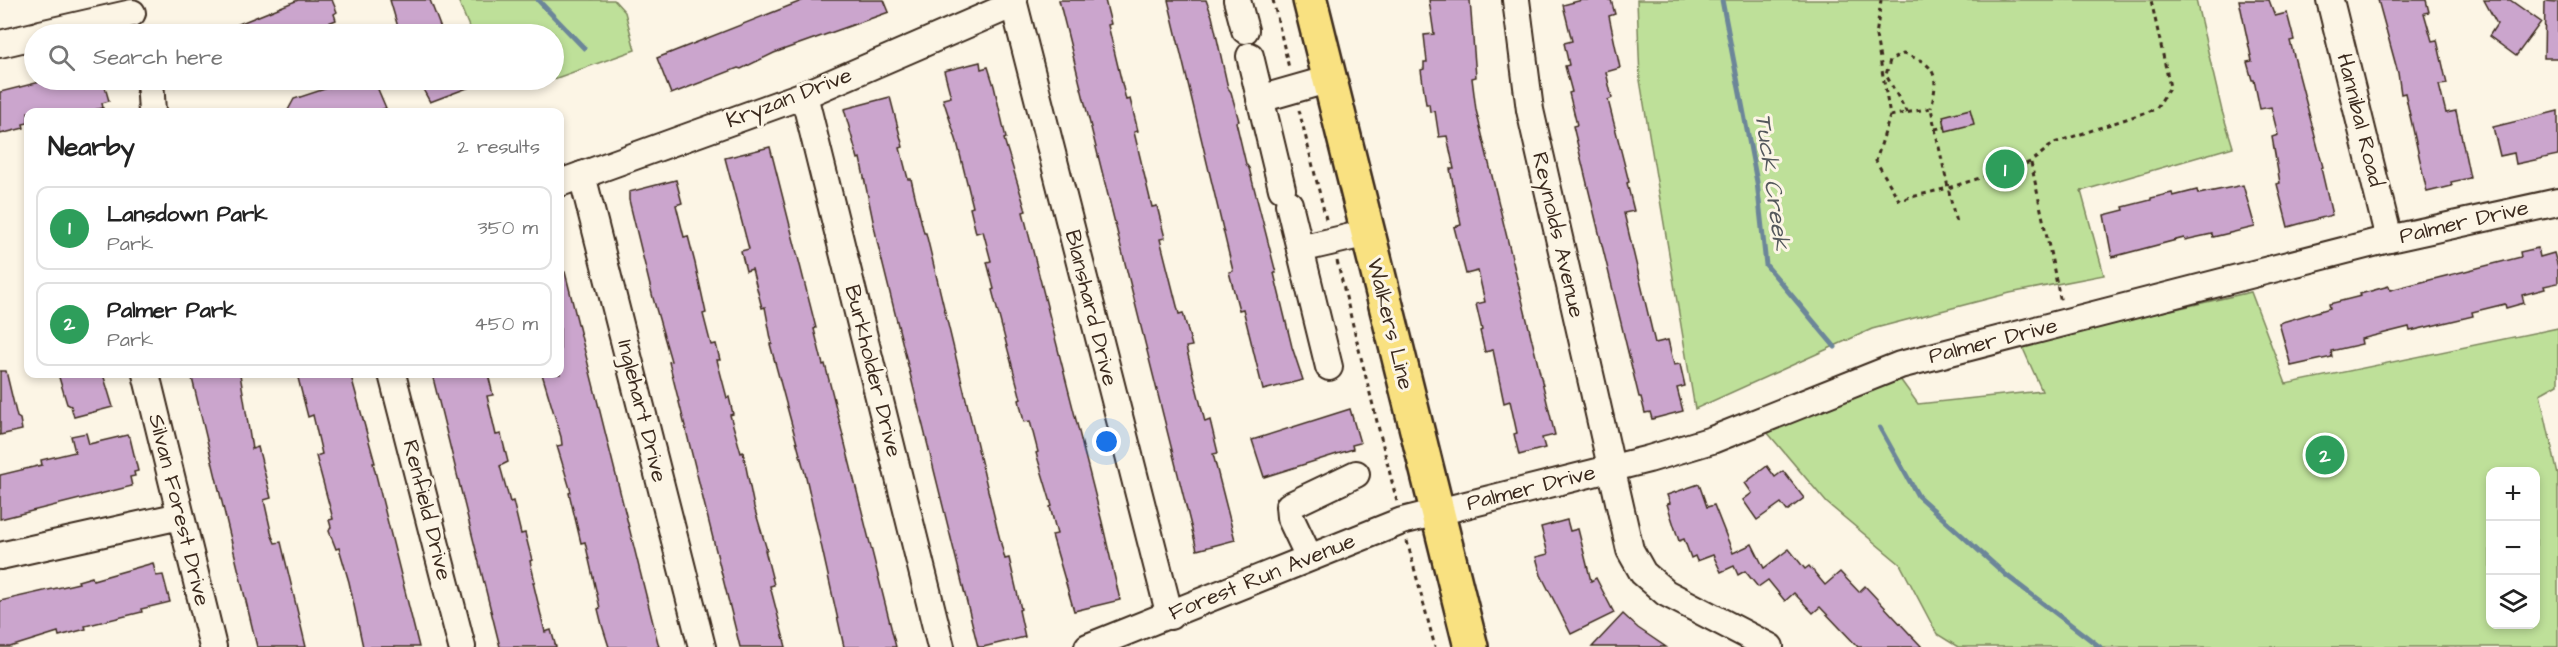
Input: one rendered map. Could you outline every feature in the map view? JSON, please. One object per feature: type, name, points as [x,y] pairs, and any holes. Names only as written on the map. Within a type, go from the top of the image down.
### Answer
[{"type":"main road","name":"Walkers Line","points":[[1310,0],[1471,647]]},
{"type":"street","points":[[1237,0],[1245,30]]},
{"type":"street","name":"Reynolds Avenue","points":[[1516,0],[1530,110],[1630,550],[1643,573],[1666,593],[1770,647]]},
{"type":"street","name":"Hannibal Road","points":[[2330,0],[2389,239]]},
{"type":"street","name":"Kryzan Drive","points":[[571,179],[804,95],[1014,2]]},
{"type":"street","name":"Blanshard Drive","points":[[1014,2],[1170,615]]},
{"type":"street","points":[[92,24],[133,16]]},
{"type":"street","points":[[0,44],[24,38]]},
{"type":"street","points":[[1250,56],[1329,367]]},
{"type":"street","points":[[1260,99],[1330,79]]},
{"type":"street","points":[[151,90],[152,108]]},
{"type":"street","name":"Burkholder Drive","points":[[804,95],[941,647]]},
{"type":"street","name":"Inglehart Drive","points":[[571,179],[702,647]]},
{"type":"street","name":"Palmer Drive","points":[[1438,511],[1712,440],[1900,365],[2389,239],[2558,201]]},
{"type":"street","points":[[1300,249],[1368,233]]},
{"type":"street","name":"Silvan Forest Drive","points":[[147,378],[213,647]]},
{"type":"street","name":"Renfield Drive","points":[[393,378],[462,647]]},
{"type":"street","points":[[1309,557],[1290,517],[1289,506],[1356,474]]},
{"type":"street","name":"Forest Run Avenue","points":[[1088,647],[1309,557],[1402,521],[1438,511]]},
{"type":"street","points":[[0,556],[180,516]]},
{"type":"path","points":[[1881,0],[1876,36],[1890,116],[1876,161],[1899,200],[1948,188],[2031,162],[2054,143],[2156,109],[2170,87],[2151,0]]},
{"type":"path","points":[[1907,113],[1886,75],[1890,60],[1902,54],[1916,57],[1934,73],[1937,85],[1931,108],[1956,223]]},
{"type":"path","points":[[1890,116],[1931,108]]},
{"type":"path","points":[[1935,129],[1945,127]]},
{"type":"path","points":[[2031,162],[2065,322]]},
{"type":"path","points":[[1402,521],[1435,647]]},
{"type":"green space","points":[[458,0],[614,0],[625,12],[635,50],[564,75],[564,24],[468,24]]},
{"type":"green space","points":[[1637,0],[2196,0],[2222,111],[2233,147],[2081,191],[2104,275],[2010,293],[1872,329],[1695,409],[1640,80]]},
{"type":"green space","points":[[2251,292],[2286,384],[2558,328],[2558,384],[2540,394],[2558,475],[2558,647],[1958,647],[1937,634],[1900,564],[1827,503],[1767,432],[1900,379],[1918,404],[2042,391],[2021,344]]},
{"type":"building","points":[[298,0],[332,0],[337,12],[334,14],[336,20],[326,24],[239,24]]},
{"type":"building","points":[[390,0],[430,0],[439,24],[397,24]]},
{"type":"building","points":[[804,0],[884,0],[889,12],[774,53],[741,69],[738,68],[671,94],[657,58]]},
{"type":"building","points":[[1059,0],[1105,0],[1111,24],[1108,25],[1126,100],[1130,99],[1138,131],[1134,132],[1152,207],[1157,206],[1165,238],[1160,239],[1179,314],[1183,313],[1192,346],[1186,347],[1205,422],[1210,420],[1218,453],[1213,454],[1235,540],[1197,550]]},
{"type":"building","points":[[1168,0],[1206,0],[1212,16],[1228,88],[1239,121],[1236,122],[1246,164],[1249,168],[1276,273],[1274,273],[1292,347],[1303,380],[1263,390],[1243,309],[1239,310],[1229,272],[1233,271]]},
{"type":"building","points":[[1429,0],[1470,0],[1476,77],[1472,78],[1476,110],[1555,435],[1542,438],[1545,448],[1519,455],[1510,401],[1504,403],[1493,350],[1485,352],[1480,331],[1482,330],[1476,304],[1485,302],[1478,271],[1466,274],[1454,227],[1461,225],[1450,169],[1454,169],[1447,136],[1439,137],[1435,111],[1430,112],[1429,104],[1426,104],[1421,70],[1424,69],[1424,62],[1427,62],[1424,35],[1434,34]]},
{"type":"building","points":[[1582,0],[1611,0],[1615,14],[1609,16],[1620,68],[1606,72],[1612,98],[1608,100],[1634,211],[1624,213],[1655,343],[1668,340],[1674,365],[1680,364],[1685,386],[1677,388],[1683,411],[1652,419],[1650,412],[1645,413],[1641,397],[1639,397],[1573,126],[1577,125],[1569,93],[1572,92],[1565,66],[1569,65],[1564,43],[1572,41],[1563,5]]},
{"type":"building","points":[[2239,0],[2269,0],[2275,16],[2287,13],[2294,40],[2290,41],[2323,167],[2321,168],[2332,215],[2288,227],[2277,184],[2280,183],[2272,137],[2278,135],[2271,107],[2260,109],[2254,80],[2252,80],[2247,62],[2252,61]]},
{"type":"building","points":[[2378,0],[2426,0],[2429,12],[2424,13],[2432,41],[2437,40],[2447,84],[2439,85],[2446,113],[2456,111],[2470,178],[2451,182],[2452,186],[2427,192],[2405,93],[2401,94],[2398,73]]},
{"type":"building","points":[[2484,0],[2510,0],[2541,22],[2516,56],[2489,36],[2497,24]]},
{"type":"building","points":[[2545,1],[2558,2],[2558,58],[2544,58]]},
{"type":"building","points":[[980,62],[981,69],[988,67],[994,86],[1006,138],[1004,139],[1026,211],[1023,212],[1120,600],[1074,611],[1052,535],[1057,534],[1050,507],[1052,506],[1036,453],[1038,452],[1030,421],[1024,422],[1019,400],[1021,399],[992,290],[994,289],[987,262],[991,261],[983,231],[976,233],[970,208],[973,207],[957,142],[943,99],[951,97],[944,71]]},
{"type":"building","points":[[24,86],[24,90],[106,90],[109,101],[102,103],[103,108],[24,108],[24,128],[0,134],[0,92]]},
{"type":"building","points":[[321,90],[378,90],[386,108],[289,108],[294,99]]},
{"type":"building","points":[[423,90],[462,90],[430,102]]},
{"type":"building","points":[[890,97],[903,147],[900,148],[908,179],[911,179],[924,233],[926,233],[998,532],[1005,559],[1009,558],[1021,609],[1019,610],[1025,637],[983,647],[978,647],[878,245],[860,158],[858,159],[844,109]]},
{"type":"building","points":[[1970,109],[1974,124],[1946,131],[1943,116]]},
{"type":"building","points":[[2558,111],[2558,155],[2516,164],[2514,153],[2500,156],[2493,127]]},
{"type":"building","points":[[770,147],[816,328],[814,329],[823,365],[825,364],[896,647],[844,647],[806,477],[770,344],[772,344],[765,307],[762,308],[752,269],[746,271],[741,251],[749,249],[725,158]]},
{"type":"building","points":[[676,180],[682,203],[676,205],[684,237],[688,236],[706,313],[703,314],[711,345],[716,344],[720,360],[717,360],[733,414],[730,415],[741,453],[743,452],[754,507],[767,550],[765,550],[774,585],[770,586],[786,647],[740,647],[669,362],[671,361],[629,200],[629,192]]},
{"type":"building","points":[[2243,185],[2255,227],[2213,237],[2212,234],[2185,240],[2184,238],[2112,257],[2104,215],[2172,193],[2173,196],[2197,190],[2198,194]]},
{"type":"building","points":[[2538,248],[2540,257],[2554,253],[2558,267],[2558,283],[2522,295],[2524,303],[2506,308],[2505,304],[2472,312],[2473,316],[2410,331],[2409,327],[2361,339],[2362,344],[2331,351],[2332,357],[2291,366],[2279,323],[2330,308],[2329,304],[2361,296],[2360,294],[2389,286],[2390,290],[2521,257],[2520,252]]},
{"type":"building","points":[[565,272],[659,647],[609,647],[598,609],[600,608],[585,542],[581,543],[569,493],[571,492],[557,446],[562,445],[543,378],[564,378]]},
{"type":"building","points":[[0,371],[6,371],[22,430],[0,435]]},
{"type":"building","points":[[59,378],[104,378],[113,407],[74,417],[71,406],[67,404]]},
{"type":"building","points":[[192,378],[241,378],[252,449],[258,447],[271,498],[264,500],[272,536],[275,543],[281,542],[306,647],[257,647]]},
{"type":"building","points":[[298,378],[352,378],[375,463],[373,463],[419,647],[363,647],[349,582],[339,548],[336,549],[329,531],[331,527],[329,520],[333,519],[316,456],[322,454],[313,415],[308,417]]},
{"type":"building","points":[[433,378],[489,378],[493,395],[487,396],[496,435],[501,434],[508,462],[500,466],[510,502],[513,501],[521,534],[525,533],[532,560],[530,561],[535,582],[533,582],[545,632],[551,630],[556,647],[500,647]]},
{"type":"building","points":[[1350,409],[1360,443],[1352,445],[1353,449],[1264,477],[1252,440]]},
{"type":"building","points":[[86,433],[89,444],[127,435],[130,438],[138,471],[134,472],[135,476],[130,477],[132,486],[0,519],[0,475],[42,465],[41,460],[75,452],[71,436]]},
{"type":"building","points":[[1767,466],[1775,477],[1783,471],[1804,498],[1787,511],[1781,503],[1757,520],[1743,500],[1752,493],[1745,483]]},
{"type":"building","points":[[1699,484],[1707,507],[1714,505],[1733,553],[1752,544],[1764,568],[1789,549],[1805,569],[1809,566],[1825,585],[1840,572],[1859,592],[1865,586],[1922,647],[1858,647],[1820,607],[1813,613],[1794,593],[1785,601],[1768,580],[1758,587],[1745,571],[1738,575],[1734,566],[1721,572],[1713,555],[1697,561],[1695,556],[1691,558],[1684,539],[1679,541],[1667,504],[1670,503],[1667,495]]},
{"type":"building","points":[[1567,520],[1570,531],[1578,529],[1591,581],[1596,578],[1614,613],[1571,634],[1541,575],[1536,557],[1548,554],[1541,527]]},
{"type":"building","points":[[153,563],[156,576],[163,575],[170,602],[141,609],[142,612],[85,626],[86,629],[59,636],[58,632],[10,647],[0,647],[0,601],[79,583],[78,581],[92,577],[93,580]]},
{"type":"building","points":[[1623,614],[1638,628],[1666,647],[1592,647]]},
{"type":"waterway","points":[[538,0],[561,24]]},
{"type":"waterway","name":"Tuck Creek","points":[[1722,0],[1757,182],[1766,265],[1835,347]]},
{"type":"waterway","points":[[564,27],[584,48]]},
{"type":"waterway","name":"Tuck Creek","points":[[1880,428],[1918,496],[2006,575],[2100,647]]},
{"type":"place","name":"Lansdown Park","points":[[2005,169]]},
{"type":"place","name":"Palmer Park","points":[[2325,455]]}]
